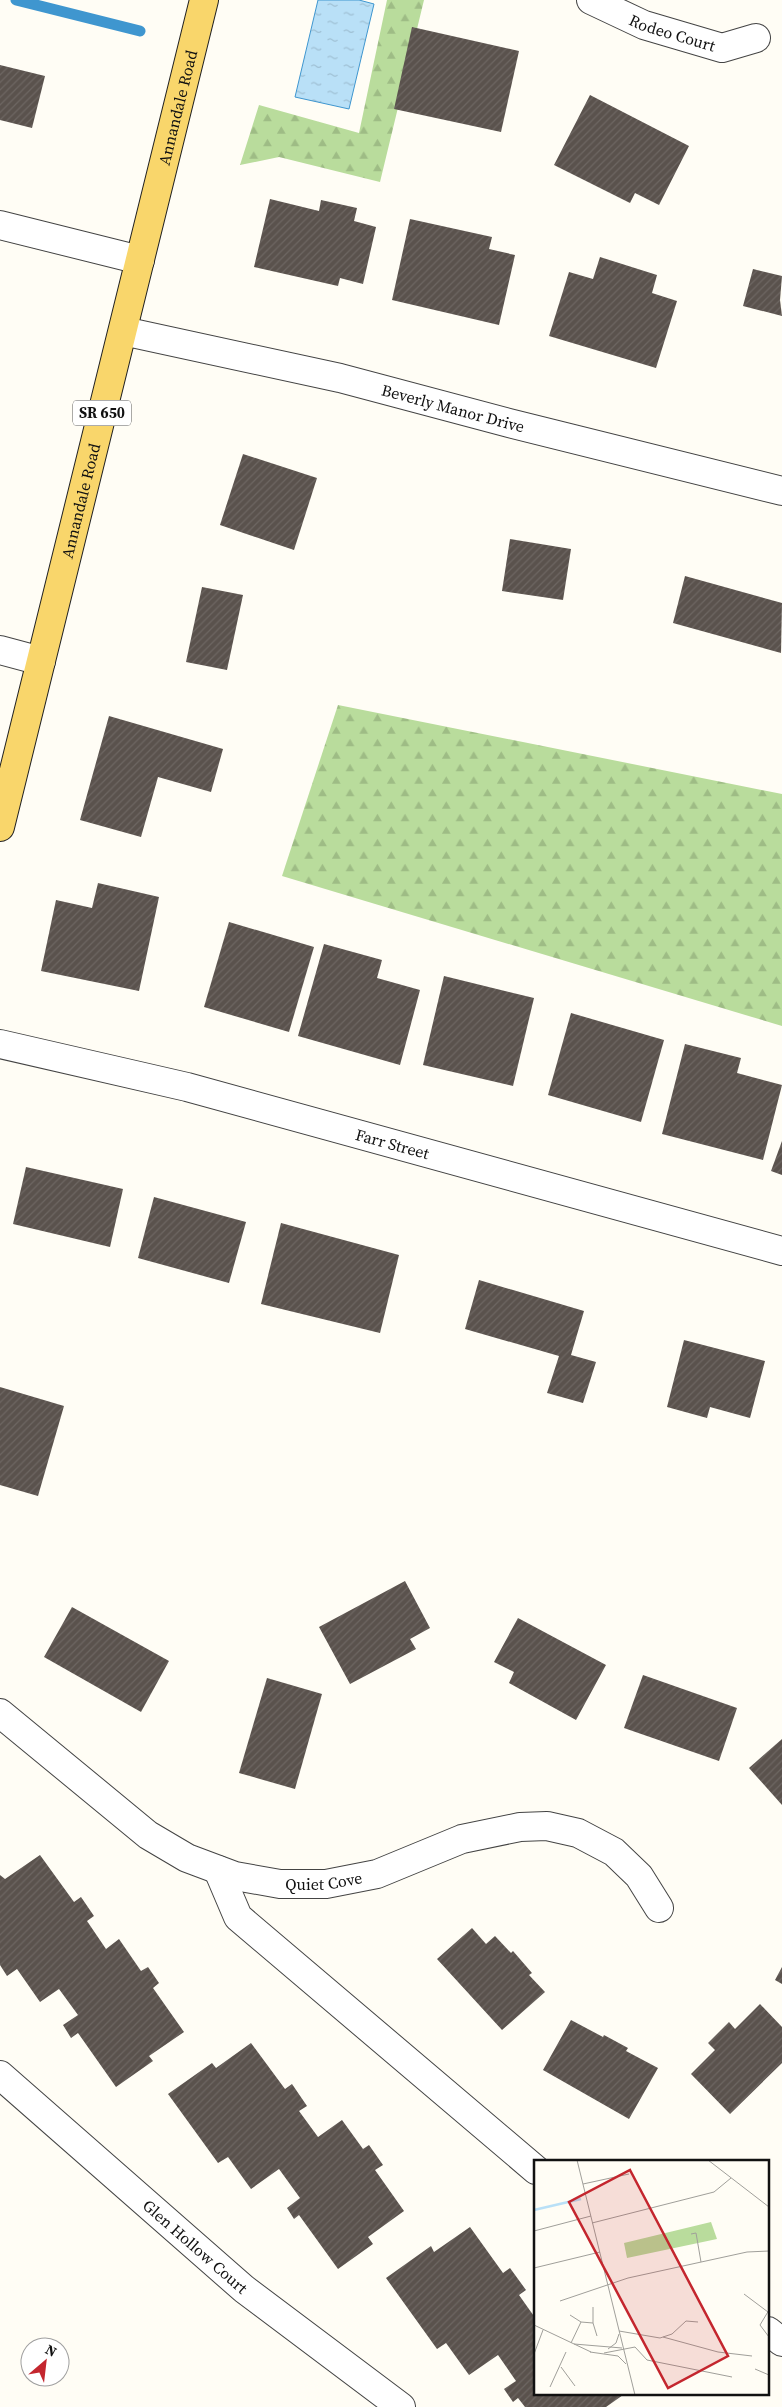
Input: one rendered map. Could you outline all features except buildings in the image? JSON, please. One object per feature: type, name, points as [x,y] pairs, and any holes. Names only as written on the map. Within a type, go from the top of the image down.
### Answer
[{"type":"main road","name":"Annandale Road","points":[[0,827],[204,0]]},
{"type":"street","name":"Rodeo Court","points":[[591,0],[644,25],[722,48],[756,38]]},
{"type":"street","points":[[0,225],[140,260]]},
{"type":"street","name":"Beverly Manor Drive","points":[[123,331],[340,378],[509,424],[782,490]]},
{"type":"street","points":[[0,650],[41,661]]},
{"type":"street","name":"Farr Street","points":[[0,1044],[187,1087],[782,1250]]},
{"type":"street","name":"Quiet Cove","points":[[0,1713],[148,1835],[187,1858],[235,1876],[280,1884],[326,1884],[377,1874],[462,1839],[520,1827],[547,1826],[578,1833],[614,1852],[639,1876],[660,1908]]},
{"type":"street","points":[[218,1870],[238,1917],[534,2168]]},
{"type":"street","name":"Glen Hollow Court","points":[[0,2075],[244,2289],[401,2407]]},
{"type":"street","points":[[770,2333],[782,2342]]},
{"type":"green space","points":[[387,0],[424,0],[380,182],[279,157],[240,165],[259,105],[359,133]]},
{"type":"green space","points":[[338,705],[782,794],[782,1026],[282,876]]},
{"type":"water","points":[[318,0],[359,0],[374,4],[349,109],[295,97]]},
{"type":"waterway","points":[[16,0],[140,31]]}]
